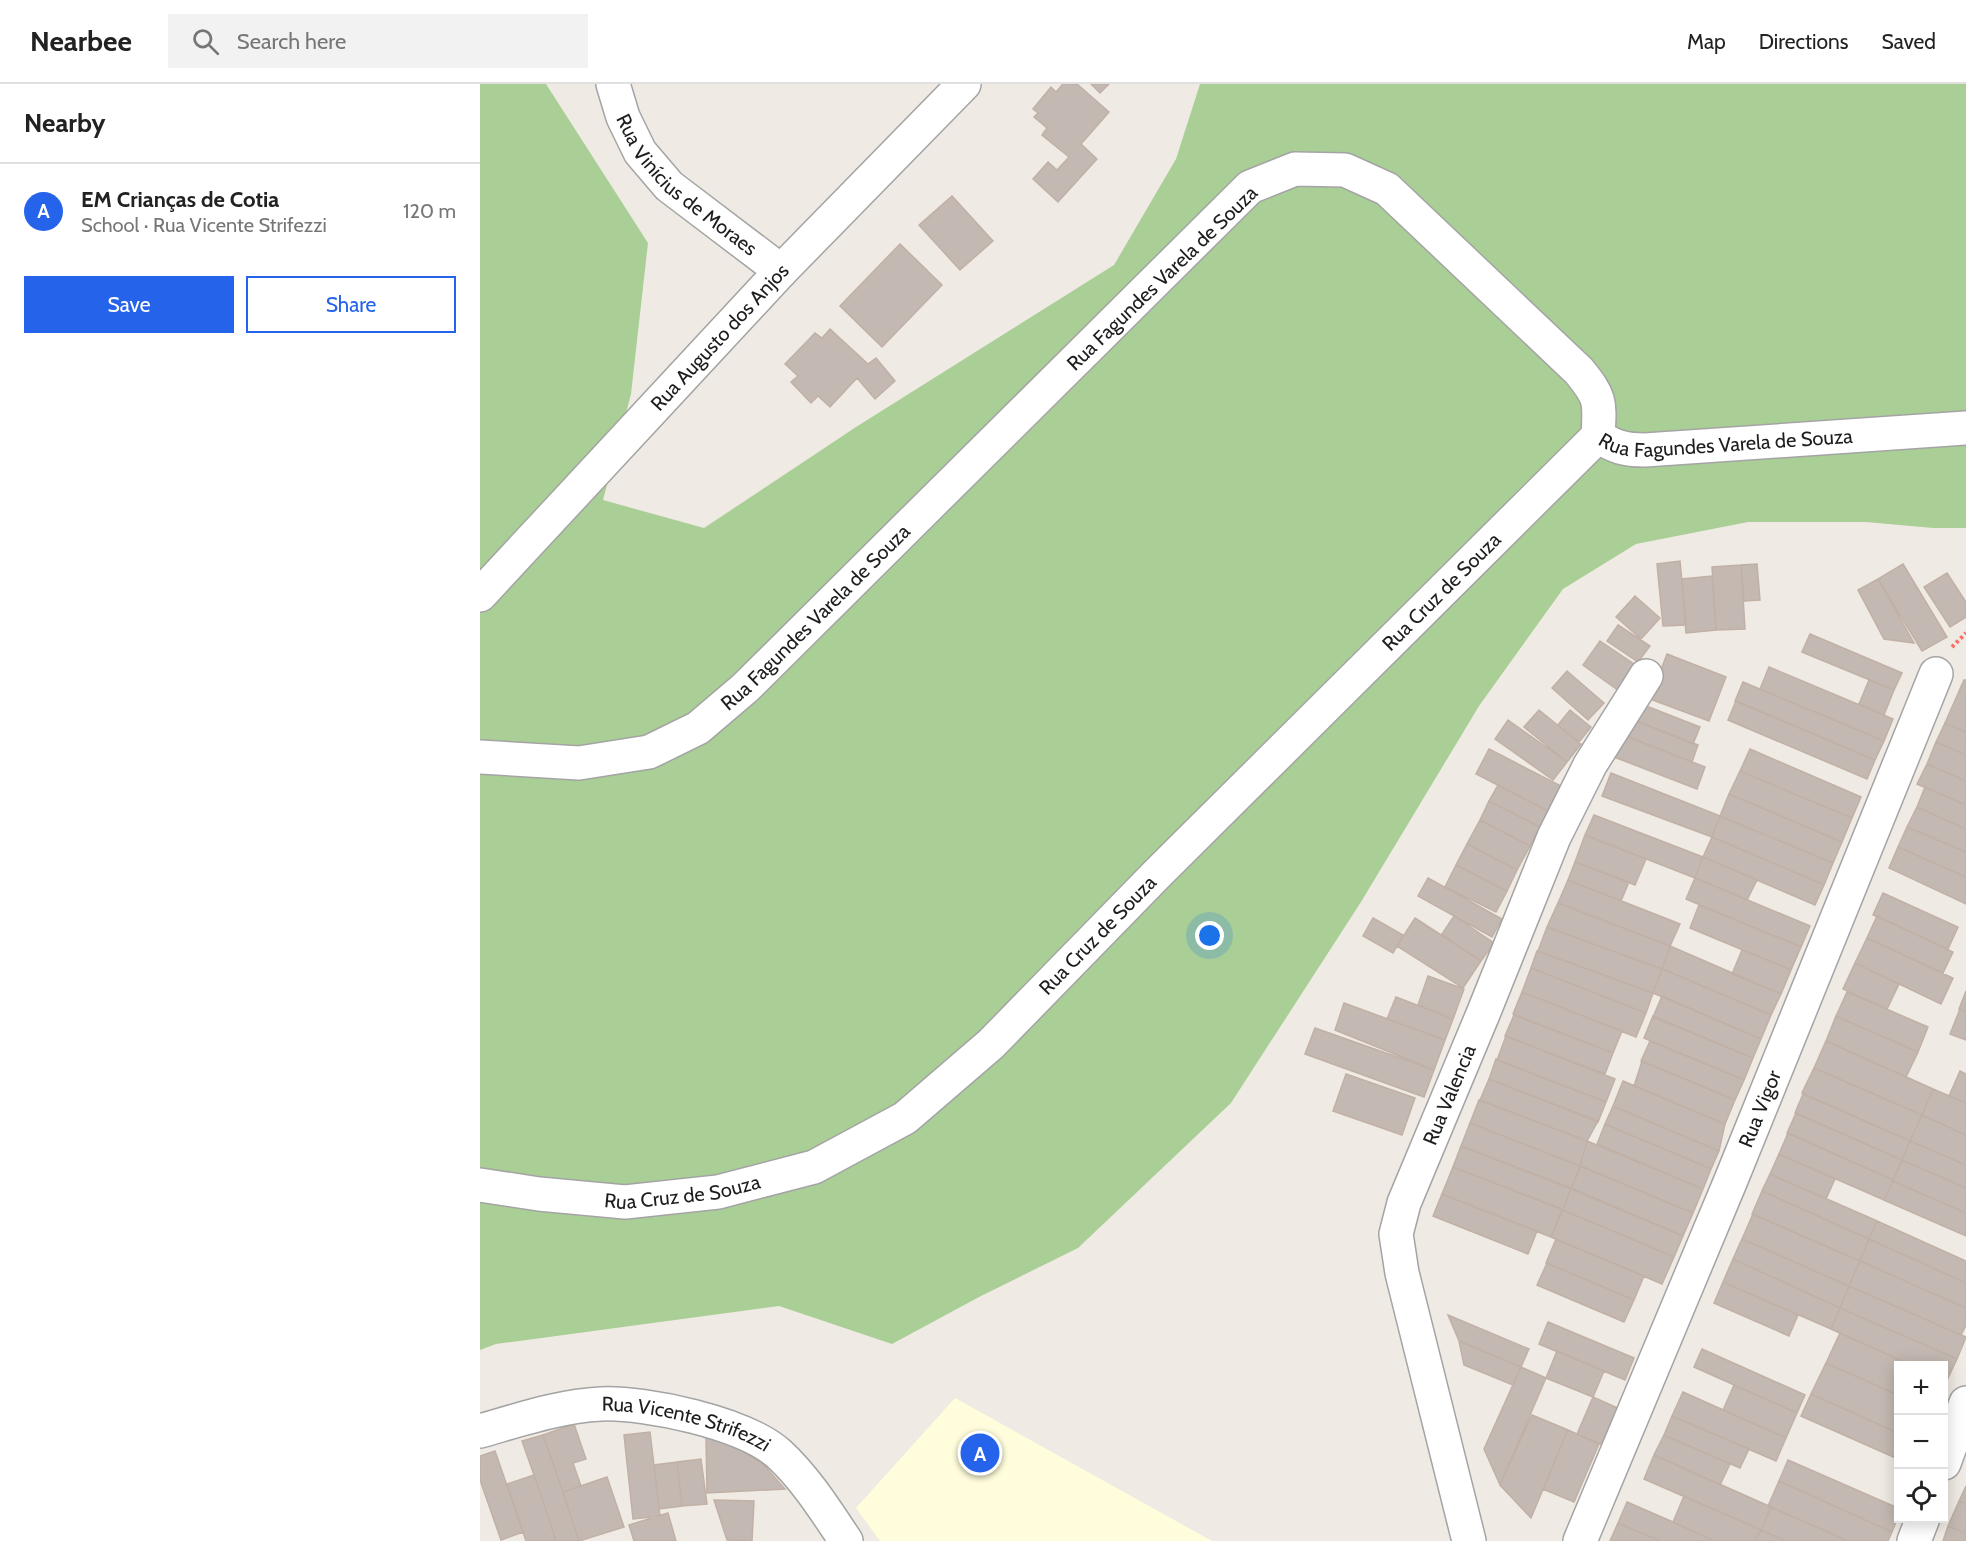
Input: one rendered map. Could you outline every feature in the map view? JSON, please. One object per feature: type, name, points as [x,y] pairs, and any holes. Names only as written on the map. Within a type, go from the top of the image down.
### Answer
[{"type":"street","name":"Rua Vinícius de Moraes","points":[[613,84],[623,117],[640,152],[669,186],[781,271]]},
{"type":"street","name":"Rua Augusto dos Anjos","points":[[480,595],[781,271],[964,84]]},
{"type":"street","name":"Rua Fagundes Varela de Souza","points":[[480,757],[579,763],[649,752],[698,728],[745,688],[1250,187],[1295,169],[1344,170],[1387,189],[1579,370],[1595,391],[1600,409],[1598,436],[1611,446],[1627,450],[1645,450],[1966,428]]},
{"type":"street","name":"Rua Cruz de Souza","points":[[480,1185],[539,1194],[625,1202],[718,1192],[814,1167],[905,1119],[991,1044],[1156,874],[1598,436]]},
{"type":"street","name":"Rua Vigor","points":[[1580,1541],[1731,1180],[1936,674]]},
{"type":"street","name":"Rua Valencia","points":[[1469,1541],[1402,1273],[1396,1234],[1404,1203],[1554,837],[1590,765],[1646,676]]},
{"type":"street","points":[[1948,1452],[1966,1403]]},
{"type":"street","name":"Rua Vicente Strifezzi","points":[[480,1431],[552,1412],[601,1404],[659,1409],[734,1428],[778,1453],[818,1499],[846,1541]]},
{"type":"street","points":[[1914,1541],[1921,1523]]},
{"type":"shaded area","points":[[955,1398],[1212,1541],[880,1541],[856,1508]]},
{"type":"green space","points":[[480,84],[546,84],[648,243],[631,394],[603,500],[704,528],[856,427],[1114,265],[1176,159],[1200,84],[1966,84],[1966,528],[1933,528],[1866,522],[1748,522],[1636,544],[1563,589],[1479,706],[1361,902],[1231,1103],[1078,1248],[979,1297],[892,1344],[779,1306],[496,1344],[480,1350]]},
{"type":"building","points":[[1063,84],[1077,84],[1109,112],[1081,144],[1097,159],[1058,202],[1033,179],[1048,162],[1057,170],[1069,157],[1042,135],[1047,128],[1034,117],[1038,113],[1033,109],[1051,87],[1056,92]]},
{"type":"building","points":[[1091,84],[1109,84],[1100,93]]},
{"type":"building","points":[[952,196],[993,241],[960,270],[919,225]]},
{"type":"building","points":[[900,244],[942,285],[882,347],[840,306]]},
{"type":"building","points":[[830,329],[868,364],[876,358],[895,381],[875,399],[857,378],[830,407],[818,396],[811,403],[791,382],[798,376],[785,364],[815,333],[822,338]]},
{"type":"building","points":[[1680,561],[1686,625],[1663,626],[1657,564]]},
{"type":"building","points":[[1757,564],[1760,600],[1744,601],[1741,565]]},
{"type":"building","points":[[1903,564],[1947,637],[1922,651],[1878,579]]},
{"type":"building","points":[[1741,565],[1745,629],[1716,630],[1712,567]]},
{"type":"building","points":[[1947,573],[1966,602],[1966,617],[1950,627],[1924,587]]},
{"type":"building","points":[[1712,576],[1716,630],[1686,633],[1682,579]]},
{"type":"building","points":[[1878,579],[1914,643],[1884,639],[1858,590]]},
{"type":"building","points":[[1635,596],[1660,618],[1641,639],[1616,617]]},
{"type":"building","points":[[1618,625],[1650,646],[1638,662],[1607,641]]},
{"type":"building","points":[[1810,634],[1902,673],[1894,690],[1802,652]]},
{"type":"building","points":[[1600,641],[1637,666],[1619,691],[1583,665]]},
{"type":"building","points":[[1667,654],[1726,677],[1709,721],[1650,699]]},
{"type":"building","points":[[1769,667],[1893,719],[1884,741],[1760,689]]},
{"type":"building","points":[[1567,671],[1604,703],[1588,720],[1552,688]]},
{"type":"building","points":[[1869,680],[1894,690],[1884,715],[1859,704]]},
{"type":"building","points":[[1966,680],[1966,732],[1945,723]]},
{"type":"building","points":[[1743,682],[1884,741],[1875,760],[1735,701]]},
{"type":"building","points":[[1736,701],[1875,760],[1867,779],[1728,720]]},
{"type":"building","points":[[1636,702],[1700,727],[1693,744],[1629,718]]},
{"type":"building","points":[[1539,710],[1581,744],[1567,762],[1524,727]]},
{"type":"building","points":[[1570,710],[1591,727],[1579,742],[1558,725]]},
{"type":"building","points":[[1629,718],[1698,745],[1692,762],[1623,735]]},
{"type":"building","points":[[1508,720],[1567,762],[1553,780],[1495,739]]},
{"type":"building","points":[[1945,723],[1966,732],[1966,755],[1936,742]]},
{"type":"building","points":[[1623,735],[1705,767],[1697,789],[1614,757]]},
{"type":"building","points":[[1936,742],[1966,755],[1966,781],[1927,764]]},
{"type":"building","points":[[1489,749],[1561,786],[1548,811],[1476,774]]},
{"type":"building","points":[[1750,749],[1861,797],[1852,818],[1740,771]]},
{"type":"building","points":[[1927,764],[1966,781],[1966,805],[1917,784]]},
{"type":"building","points":[[1740,771],[1852,818],[1842,842],[1729,794]]},
{"type":"building","points":[[1611,773],[1720,816],[1712,837],[1602,796]]},
{"type":"building","points":[[1498,785],[1548,811],[1540,827],[1489,801]]},
{"type":"building","points":[[1925,787],[1966,805],[1966,829],[1917,807]]},
{"type":"building","points":[[1729,794],[1842,842],[1833,863],[1720,816]]},
{"type":"building","points":[[1489,801],[1540,827],[1530,846],[1480,820]]},
{"type":"building","points":[[1917,807],[1966,829],[1966,852],[1907,827]]},
{"type":"building","points":[[1594,815],[1703,857],[1695,878],[1585,835]]},
{"type":"building","points":[[1720,816],[1833,863],[1824,885],[1712,837]]},
{"type":"building","points":[[1480,820],[1530,846],[1517,870],[1467,844]]},
{"type":"building","points":[[1907,827],[1966,852],[1966,877],[1898,847]]},
{"type":"building","points":[[1585,835],[1646,859],[1635,885],[1575,862]]},
{"type":"building","points":[[1712,837],[1824,885],[1815,905],[1703,857]]},
{"type":"building","points":[[1467,844],[1517,870],[1507,891],[1456,865]]},
{"type":"building","points":[[1898,847],[1966,877],[1966,904],[1889,868]]},
{"type":"building","points":[[1703,857],[1757,880],[1747,900],[1695,878]]},
{"type":"building","points":[[1575,862],[1629,882],[1621,901],[1568,880]]},
{"type":"building","points":[[1456,865],[1507,891],[1496,912],[1445,887]]},
{"type":"building","points":[[1428,878],[1502,919],[1492,937],[1418,896]]},
{"type":"building","points":[[1695,878],[1810,926],[1801,947],[1686,899]]},
{"type":"building","points":[[1568,880],[1680,924],[1670,946],[1558,903]]},
{"type":"building","points":[[1883,893],[1958,927],[1948,949],[1873,915]]},
{"type":"building","points":[[1558,903],[1670,946],[1662,969],[1547,927]]},
{"type":"building","points":[[1699,905],[1801,947],[1791,970],[1690,928]]},
{"type":"building","points":[[1454,916],[1494,943],[1481,961],[1442,934]]},
{"type":"building","points":[[1877,916],[1953,952],[1943,973],[1867,938]]},
{"type":"building","points":[[1373,918],[1403,935],[1393,953],[1363,936]]},
{"type":"building","points":[[1415,918],[1481,961],[1463,988],[1397,946]]},
{"type":"building","points":[[1547,927],[1662,969],[1653,993],[1538,951]]},
{"type":"building","points":[[1867,938],[1953,978],[1941,1004],[1855,963]]},
{"type":"building","points":[[1670,946],[1781,994],[1771,1015],[1662,969]]},
{"type":"building","points":[[1742,950],[1791,970],[1781,994],[1732,974]]},
{"type":"building","points":[[1537,951],[1653,993],[1646,1013],[1531,968]]},
{"type":"building","points":[[1855,963],[1899,984],[1887,1009],[1843,989]]},
{"type":"building","points":[[1531,968],[1646,1013],[1636,1037],[1522,992]]},
{"type":"building","points":[[1662,969],[1771,1015],[1761,1039],[1653,993]]},
{"type":"building","points":[[1428,976],[1464,989],[1453,1019],[1418,1005]]},
{"type":"building","points":[[1966,991],[1966,1012],[1959,1009]]},
{"type":"building","points":[[1522,992],[1622,1031],[1613,1053],[1513,1014]]},
{"type":"building","points":[[1847,992],[1928,1027],[1918,1052],[1836,1016]]},
{"type":"building","points":[[1662,996],[1761,1039],[1753,1058],[1653,1017]]},
{"type":"building","points":[[1396,997],[1453,1019],[1445,1040],[1387,1019]]},
{"type":"building","points":[[1344,1003],[1445,1040],[1434,1070],[1335,1030]]},
{"type":"building","points":[[1960,1009],[1966,1012],[1966,1040],[1950,1034]]},
{"type":"building","points":[[1514,1015],[1613,1053],[1605,1074],[1505,1036]]},
{"type":"building","points":[[1653,1016],[1753,1058],[1744,1080],[1644,1038]]},
{"type":"building","points":[[1836,1016],[1918,1052],[1906,1077],[1826,1041]]},
{"type":"building","points":[[1315,1028],[1434,1070],[1424,1097],[1305,1054]]},
{"type":"building","points":[[1506,1036],[1615,1079],[1606,1102],[1497,1060]]},
{"type":"building","points":[[1650,1041],[1744,1080],[1735,1100],[1641,1061]]},
{"type":"building","points":[[1826,1041],[1933,1089],[1922,1115],[1814,1068]]},
{"type":"building","points":[[1496,1059],[1606,1102],[1598,1122],[1489,1079]]},
{"type":"building","points":[[1642,1061],[1735,1100],[1725,1124],[1634,1086]]},
{"type":"building","points":[[1814,1068],[1922,1115],[1910,1141],[1802,1093]]},
{"type":"building","points":[[1960,1071],[1966,1074],[1966,1103],[1949,1096]]},
{"type":"building","points":[[1346,1074],[1415,1098],[1402,1135],[1333,1111]]},
{"type":"building","points":[[1489,1079],[1598,1121],[1587,1141],[1480,1100]]},
{"type":"building","points":[[1623,1081],[1725,1124],[1719,1151],[1613,1106]]},
{"type":"building","points":[[1933,1089],[1966,1103],[1966,1135],[1922,1115]]},
{"type":"building","points":[[1803,1094],[1910,1141],[1902,1160],[1795,1113]]},
{"type":"building","points":[[1479,1100],[1587,1141],[1580,1166],[1470,1123]]},
{"type":"building","points":[[1613,1106],[1719,1151],[1711,1169],[1605,1124]]},
{"type":"building","points":[[1796,1113],[1902,1160],[1893,1180],[1787,1133]]},
{"type":"building","points":[[1922,1115],[1966,1135],[1966,1165],[1910,1141]]},
{"type":"building","points":[[1470,1123],[1580,1166],[1571,1189],[1461,1146]]},
{"type":"building","points":[[1605,1124],[1711,1169],[1703,1189],[1597,1144]]},
{"type":"building","points":[[1788,1133],[1893,1180],[1884,1200],[1779,1154]]},
{"type":"building","points":[[1587,1141],[1703,1189],[1693,1213],[1580,1166]]},
{"type":"building","points":[[1910,1141],[1966,1165],[1966,1188],[1902,1160]]},
{"type":"building","points":[[1461,1146],[1571,1188],[1563,1210],[1453,1167]]},
{"type":"building","points":[[1779,1154],[1835,1179],[1826,1199],[1770,1174]]},
{"type":"building","points":[[1902,1160],[1966,1188],[1966,1213],[1893,1181]]},
{"type":"building","points":[[1581,1166],[1693,1213],[1683,1236],[1571,1189]]},
{"type":"building","points":[[1453,1167],[1562,1209],[1551,1237],[1442,1194]]},
{"type":"building","points":[[1770,1174],[1877,1221],[1869,1239],[1762,1191]]},
{"type":"building","points":[[1893,1181],[1966,1213],[1966,1236],[1884,1200]]},
{"type":"building","points":[[1571,1188],[1683,1236],[1674,1257],[1563,1210]]},
{"type":"building","points":[[1762,1191],[1869,1239],[1860,1261],[1752,1214]]},
{"type":"building","points":[[1442,1194],[1537,1231],[1528,1254],[1433,1216]]},
{"type":"building","points":[[1563,1210],[1674,1257],[1662,1284],[1551,1237]]},
{"type":"building","points":[[1753,1214],[1860,1261],[1849,1286],[1742,1239]]},
{"type":"building","points":[[1877,1221],[1966,1261],[1966,1283],[1869,1239]]},
{"type":"building","points":[[1556,1239],[1644,1276],[1634,1300],[1546,1263]]},
{"type":"building","points":[[1742,1239],[1849,1286],[1840,1308],[1733,1259]]},
{"type":"building","points":[[1869,1239],[1966,1283],[1966,1308],[1860,1261]]},
{"type":"building","points":[[1733,1259],[1840,1308],[1831,1329],[1723,1282]]},
{"type":"building","points":[[1860,1261],[1966,1308],[1966,1325],[1961,1335],[1849,1286]]},
{"type":"building","points":[[1547,1263],[1634,1300],[1624,1322],[1537,1285]]},
{"type":"building","points":[[1723,1282],[1798,1315],[1789,1336],[1714,1303]]},
{"type":"building","points":[[1849,1286],[1966,1337],[1957,1359],[1840,1308]]},
{"type":"building","points":[[1840,1308],[1957,1359],[1948,1378],[1948,1361],[1902,1361],[1831,1329]]},
{"type":"building","points":[[1448,1315],[1529,1349],[1521,1367],[1459,1341]]},
{"type":"building","points":[[1548,1322],[1634,1358],[1625,1380],[1539,1344]]},
{"type":"building","points":[[1840,1333],[1902,1361],[1894,1361],[1894,1393],[1826,1363]]},
{"type":"building","points":[[1459,1341],[1521,1367],[1513,1385],[1464,1365]]},
{"type":"building","points":[[1702,1349],[1805,1395],[1797,1413],[1694,1367]]},
{"type":"building","points":[[1557,1351],[1604,1371],[1593,1397],[1546,1378]]},
{"type":"building","points":[[1826,1363],[1894,1393],[1894,1431],[1811,1394]]},
{"type":"building","points":[[1521,1367],[1546,1378],[1500,1485],[1484,1449]]},
{"type":"building","points":[[1734,1385],[1797,1413],[1786,1438],[1723,1410]]},
{"type":"building","points":[[1683,1392],[1786,1438],[1776,1461],[1672,1416]]},
{"type":"building","points":[[1811,1394],[1894,1431],[1894,1457],[1801,1416]]},
{"type":"building","points":[[1593,1397],[1624,1411],[1608,1447],[1577,1434]]},
{"type":"building","points":[[1532,1415],[1568,1430],[1531,1518],[1500,1485]]},
{"type":"building","points":[[1672,1416],[1749,1449],[1740,1468],[1664,1435]]},
{"type":"building","points":[[574,1424],[586,1459],[573,1463],[581,1486],[563,1492],[543,1435]]},
{"type":"building","points":[[1568,1430],[1599,1444],[1574,1502],[1543,1489]]},
{"type":"building","points":[[650,1432],[660,1516],[633,1519],[624,1435]]},
{"type":"building","points":[[543,1435],[579,1541],[556,1541],[522,1441]]},
{"type":"building","points":[[1664,1435],[1730,1464],[1720,1485],[1654,1455]]},
{"type":"building","points":[[706,1437],[740,1449],[763,1464],[785,1489],[707,1493]]},
{"type":"building","points":[[495,1451],[523,1532],[501,1540],[480,1480],[480,1456]]},
{"type":"building","points":[[1654,1455],[1771,1507],[1761,1530],[1644,1479]]},
{"type":"building","points":[[701,1459],[707,1504],[682,1506],[677,1462]]},
{"type":"building","points":[[1788,1460],[1894,1506],[1896,1523],[1892,1532],[1779,1481]]},
{"type":"building","points":[[677,1462],[682,1506],[659,1509],[654,1465]]},
{"type":"building","points":[[534,1475],[556,1541],[526,1541],[507,1484]]},
{"type":"building","points":[[607,1477],[624,1527],[579,1541],[563,1492]]},
{"type":"building","points":[[1779,1481],[1892,1532],[1888,1541],[1848,1541],[1768,1506]]},
{"type":"building","points":[[1966,1486],[1966,1504],[1959,1501]]},
{"type":"building","points":[[1684,1496],[1761,1530],[1755,1541],[1714,1541],[1673,1522]]},
{"type":"building","points":[[714,1500],[754,1501],[752,1541],[727,1540]]},
{"type":"building","points":[[1959,1501],[1966,1504],[1966,1533],[1948,1526]]},
{"type":"building","points":[[1627,1502],[1714,1541],[1660,1541],[1618,1523]]},
{"type":"building","points":[[1771,1507],[1848,1541],[1786,1541],[1761,1530]]},
{"type":"building","points":[[668,1513],[676,1541],[634,1541],[629,1525]]},
{"type":"building","points":[[1618,1523],[1660,1541],[1610,1541]]},
{"type":"building","points":[[1948,1526],[1966,1533],[1966,1541],[1943,1541]]},
{"type":"building","points":[[1761,1530],[1786,1541],[1755,1541]]},
{"type":"place","name":"EM Crianças de Cotia","points":[[980,1453]]}]
